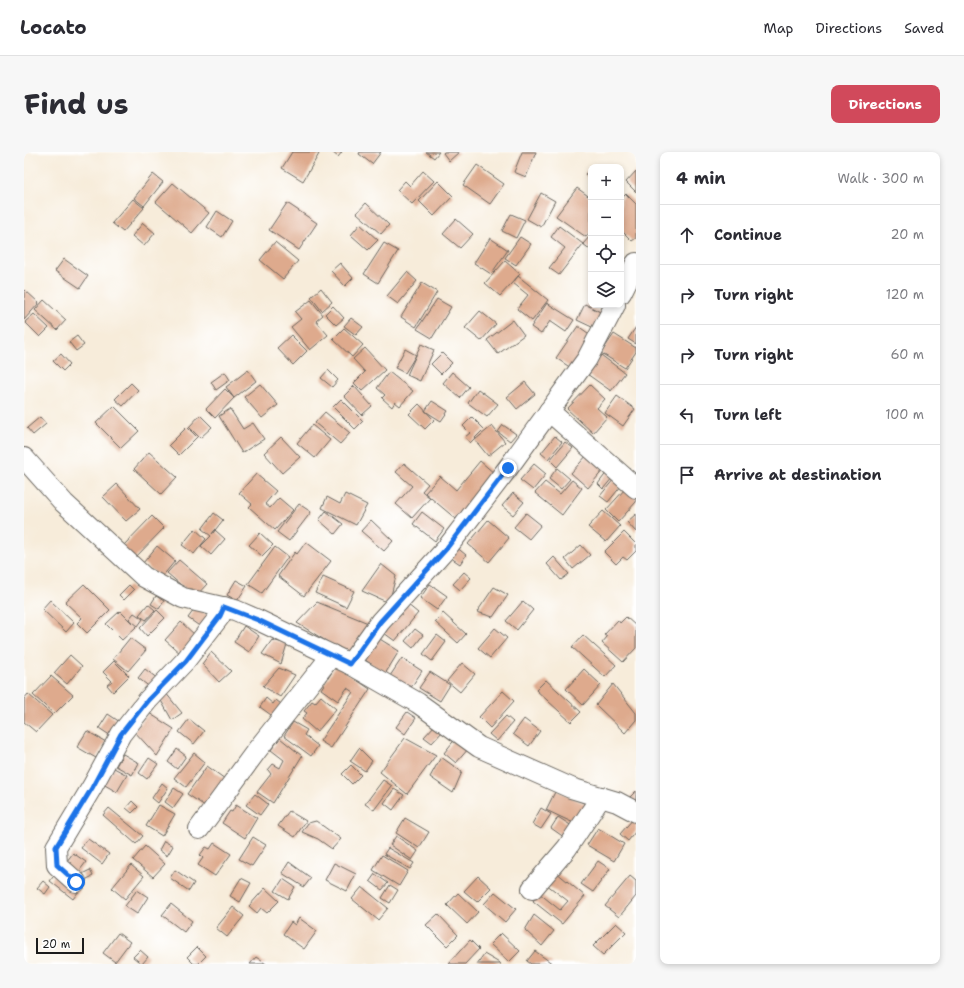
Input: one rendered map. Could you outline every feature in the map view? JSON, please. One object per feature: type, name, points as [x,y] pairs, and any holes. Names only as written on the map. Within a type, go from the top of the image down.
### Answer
[{"type":"street","points":[[624,287],[636,263]]},
{"type":"street","points":[[350,664],[380,622],[464,528],[587,359],[613,308]]},
{"type":"street","points":[[550,411],[636,488]]},
{"type":"street","points":[[24,458],[64,503],[144,576],[183,598],[224,607],[258,620],[332,655],[418,702],[479,747],[571,788],[617,802],[636,812]]},
{"type":"street","points":[[76,882],[57,865],[56,847],[92,788],[121,734],[148,700],[186,661],[220,616],[224,607]]},
{"type":"street","points":[[199,829],[257,750],[332,655]]},
{"type":"street","points":[[532,889],[568,848],[601,797]]},
{"type":"building","points":[[292,152],[316,152],[319,154],[303,181],[282,168]]},
{"type":"building","points":[[332,152],[342,152],[338,157]]},
{"type":"building","points":[[360,152],[381,152],[372,164],[359,154]]},
{"type":"building","points":[[426,152],[439,152],[434,158]]},
{"type":"building","points":[[459,152],[449,161],[443,153]]},
{"type":"building","points":[[522,152],[536,152],[526,177],[514,172]]},
{"type":"building","points":[[477,165],[504,184],[490,204],[463,185]]},
{"type":"building","points":[[423,171],[434,181],[412,204],[397,190],[405,181],[410,186]]},
{"type":"building","points":[[636,171],[636,192],[626,182]]},
{"type":"building","points":[[153,174],[163,182],[144,206],[134,198]]},
{"type":"building","points":[[438,181],[453,196],[434,216],[419,201]]},
{"type":"building","points":[[173,183],[209,213],[192,233],[156,202]]},
{"type":"building","points":[[577,188],[588,196],[588,234],[586,237],[556,216]]},
{"type":"building","points":[[541,193],[555,201],[541,227],[527,219]]},
{"type":"building","points":[[626,194],[636,204],[636,238],[632,241],[624,233],[624,196]]},
{"type":"building","points":[[133,199],[144,208],[123,232],[112,223]]},
{"type":"building","points":[[287,203],[317,223],[299,250],[269,230]]},
{"type":"building","points":[[366,203],[389,225],[381,234],[357,213]]},
{"type":"building","points":[[217,211],[232,221],[222,237],[207,227]]},
{"type":"building","points":[[511,214],[525,220],[516,238],[502,231]]},
{"type":"building","points":[[456,219],[473,234],[460,248],[443,234]]},
{"type":"building","points":[[143,223],[155,233],[144,246],[132,236]]},
{"type":"building","points":[[360,224],[378,240],[368,250],[351,235]]},
{"type":"building","points":[[559,226],[583,244],[559,275],[549,268],[565,248],[551,237]]},
{"type":"building","points":[[520,237],[531,244],[516,265],[505,258]]},
{"type":"building","points":[[490,238],[508,250],[491,274],[474,263]]},
{"type":"building","points":[[588,238],[588,248],[583,244]]},
{"type":"building","points":[[275,242],[298,261],[283,279],[260,260]]},
{"type":"building","points":[[384,243],[398,251],[378,283],[364,274]]},
{"type":"building","points":[[64,259],[88,276],[80,288],[55,271]]},
{"type":"building","points":[[505,261],[520,274],[500,296],[485,283]]},
{"type":"building","points":[[340,263],[353,278],[345,286],[331,271]]},
{"type":"building","points":[[407,272],[417,281],[398,304],[387,296]]},
{"type":"building","points":[[518,276],[548,300],[532,321],[517,309],[528,295],[513,283]]},
{"type":"building","points":[[422,283],[437,292],[416,327],[401,317]]},
{"type":"building","points":[[321,288],[332,302],[322,311],[311,297]]},
{"type":"building","points":[[25,290],[39,303],[24,320],[24,291]]},
{"type":"building","points":[[437,299],[451,307],[432,338],[417,329]]},
{"type":"building","points":[[44,300],[66,320],[57,330],[35,310]]},
{"type":"building","points":[[311,300],[323,315],[316,321],[328,335],[310,350],[291,327],[301,319],[295,312]]},
{"type":"building","points":[[547,303],[574,320],[566,332],[550,321],[541,334],[531,327]]},
{"type":"building","points":[[585,304],[588,306],[588,308],[593,308],[602,313],[594,328],[577,320]]},
{"type":"building","points":[[333,306],[344,318],[336,325],[325,314]]},
{"type":"building","points":[[480,311],[496,324],[481,341],[465,328]]},
{"type":"building","points":[[34,314],[49,328],[40,337],[25,322]]},
{"type":"building","points":[[351,318],[363,327],[356,335],[344,326]]},
{"type":"building","points":[[513,320],[524,335],[498,354],[487,340]]},
{"type":"building","points":[[578,326],[595,338],[574,370],[556,358]]},
{"type":"building","points":[[636,327],[636,344],[628,339]]},
{"type":"building","points":[[344,328],[363,345],[352,357],[333,339]]},
{"type":"building","points":[[614,334],[636,348],[636,352],[625,368],[601,353]]},
{"type":"building","points":[[291,335],[307,351],[293,365],[277,348]]},
{"type":"building","points":[[77,336],[84,345],[76,351],[69,342]]},
{"type":"building","points":[[421,344],[434,350],[420,381],[407,375]]},
{"type":"building","points":[[365,348],[385,370],[362,391],[354,383],[365,372],[353,359]]},
{"type":"building","points":[[405,349],[416,355],[405,373],[395,368]]},
{"type":"building","points":[[442,353],[452,363],[441,374],[431,364]]},
{"type":"building","points":[[61,354],[70,364],[63,371],[53,361]]},
{"type":"building","points":[[601,355],[625,373],[611,391],[587,374]]},
{"type":"building","points":[[248,370],[256,381],[234,398],[226,387]]},
{"type":"building","points":[[328,370],[338,380],[332,387],[321,378]]},
{"type":"building","points":[[225,372],[230,380],[216,390],[211,382]]},
{"type":"building","points":[[389,372],[413,391],[400,406],[395,402],[392,407],[382,398],[385,395],[377,388]]},
{"type":"building","points":[[452,372],[469,387],[460,398],[443,383]]},
{"type":"building","points":[[525,382],[535,394],[517,409],[507,397]]},
{"type":"building","points":[[131,383],[138,390],[123,406],[115,399]]},
{"type":"building","points":[[260,384],[278,405],[262,418],[244,397]]},
{"type":"building","points":[[590,385],[605,399],[597,408],[607,417],[593,433],[567,409]]},
{"type":"building","points":[[354,386],[372,406],[362,415],[344,396]]},
{"type":"building","points":[[225,389],[234,398],[215,418],[206,409]]},
{"type":"building","points":[[478,389],[498,404],[487,417],[468,403]]},
{"type":"building","points":[[617,396],[635,409],[623,426],[605,413]]},
{"type":"building","points":[[341,399],[363,421],[355,429],[333,407]]},
{"type":"building","points":[[432,401],[448,411],[441,421],[425,411]]},
{"type":"building","points":[[419,404],[434,420],[425,429],[409,414]]},
{"type":"building","points":[[114,406],[139,431],[121,448],[96,423]]},
{"type":"building","points":[[230,409],[243,429],[253,423],[264,439],[242,453],[219,416]]},
{"type":"building","points":[[325,412],[350,433],[340,444],[315,423]]},
{"type":"building","points":[[200,415],[212,427],[200,438],[189,427]]},
{"type":"building","points":[[40,417],[46,424],[33,435],[27,428]]},
{"type":"building","points":[[472,417],[484,429],[470,443],[465,437],[470,433],[463,426]]},
{"type":"building","points":[[312,425],[330,440],[315,458],[297,443]]},
{"type":"building","points":[[503,425],[516,434],[510,441],[498,432]]},
{"type":"building","points":[[492,426],[505,442],[488,456],[475,440]]},
{"type":"building","points":[[187,427],[197,437],[179,455],[169,445]]},
{"type":"building","points":[[555,436],[562,442],[548,459],[541,453]]},
{"type":"building","points":[[281,437],[300,457],[282,473],[264,453]]},
{"type":"building","points":[[565,442],[573,448],[557,467],[550,460]]},
{"type":"building","points":[[149,452],[177,477],[161,494],[134,469]]},
{"type":"building","points":[[588,454],[604,469],[588,488],[571,473]]},
{"type":"building","points":[[480,461],[495,474],[456,519],[425,493],[440,476],[456,490]]},
{"type":"building","points":[[404,463],[428,484],[422,491],[430,498],[412,518],[396,504],[412,486],[396,472]]},
{"type":"building","points":[[534,464],[546,474],[533,490],[520,480]]},
{"type":"building","points":[[557,468],[570,479],[561,489],[549,479]]},
{"type":"building","points":[[607,472],[613,477],[603,489],[598,484]]},
{"type":"building","points":[[256,474],[276,491],[265,504],[270,508],[279,498],[293,510],[275,530],[249,507],[252,504],[239,493]]},
{"type":"building","points":[[614,479],[622,485],[608,502],[600,496]]},
{"type":"building","points":[[572,480],[582,488],[562,515],[535,493],[545,482],[560,494]]},
{"type":"building","points":[[117,484],[140,509],[126,521],[103,497]]},
{"type":"building","points":[[626,488],[636,497],[636,502],[618,522],[606,510]]},
{"type":"building","points":[[513,493],[524,502],[513,515],[502,506]]},
{"type":"building","points":[[345,494],[367,505],[356,525],[322,508],[327,497],[340,504]]},
{"type":"building","points":[[299,504],[311,512],[289,541],[277,532]]},
{"type":"building","points":[[326,511],[343,524],[335,534],[319,520]]},
{"type":"building","points":[[603,511],[620,526],[606,542],[588,527]]},
{"type":"building","points":[[422,512],[444,529],[435,541],[413,524]]},
{"type":"building","points":[[214,513],[223,520],[215,530],[225,539],[211,555],[201,546],[211,536],[202,529]]},
{"type":"building","points":[[526,513],[541,525],[529,539],[514,527]]},
{"type":"building","points":[[636,514],[636,532],[627,522]]},
{"type":"building","points":[[152,516],[164,528],[133,560],[121,548]]},
{"type":"building","points":[[371,520],[393,541],[384,551],[361,531]]},
{"type":"building","points":[[488,520],[509,538],[489,562],[468,544]]},
{"type":"building","points":[[195,529],[206,539],[194,554],[182,545]]},
{"type":"building","points":[[624,532],[636,544],[636,551],[627,560],[623,557],[616,564],[604,552]]},
{"type":"building","points":[[260,533],[273,545],[262,556],[249,545]]},
{"type":"building","points":[[306,542],[331,561],[304,596],[278,576],[295,552],[297,554]]},
{"type":"building","points":[[581,545],[590,555],[573,569],[565,559]]},
{"type":"building","points":[[157,546],[175,561],[161,578],[143,563]]},
{"type":"building","points":[[455,546],[466,555],[460,564],[448,556]]},
{"type":"building","points":[[275,547],[288,557],[262,593],[248,584]]},
{"type":"building","points":[[554,557],[569,574],[561,580],[547,564]]},
{"type":"building","points":[[179,560],[207,584],[195,597],[167,573]]},
{"type":"building","points":[[381,564],[396,576],[389,603],[362,591]]},
{"type":"building","points":[[464,572],[471,578],[460,590],[453,584]]},
{"type":"building","points":[[323,577],[354,591],[346,607],[315,593]]},
{"type":"building","points":[[236,580],[247,586],[237,601],[227,595]]},
{"type":"building","points":[[84,584],[110,610],[87,633],[77,623],[82,618],[65,602]]},
{"type":"building","points":[[430,584],[447,596],[437,610],[420,598]]},
{"type":"building","points":[[129,585],[134,590],[124,600],[119,595]]},
{"type":"building","points":[[494,587],[508,595],[493,617],[477,612]]},
{"type":"building","points":[[156,596],[164,601],[159,609],[151,604]]},
{"type":"building","points":[[50,600],[74,623],[66,632],[42,609]]},
{"type":"building","points":[[523,601],[533,610],[517,630],[506,621]]},
{"type":"building","points":[[317,602],[373,625],[347,654],[297,623]]},
{"type":"building","points":[[148,604],[155,610],[146,620],[139,615]]},
{"type":"building","points":[[407,604],[418,613],[395,641],[384,633]]},
{"type":"building","points":[[196,607],[212,619],[205,630],[188,618]]},
{"type":"building","points":[[157,610],[165,618],[147,636],[140,628]]},
{"type":"building","points":[[120,611],[136,627],[122,640],[106,624]]},
{"type":"building","points":[[134,613],[143,619],[138,626],[129,619]]},
{"type":"building","points":[[443,613],[466,634],[458,643],[435,622]]},
{"type":"building","points":[[626,617],[636,626],[636,648],[623,662],[602,643],[607,637],[604,635],[618,620],[620,623]]},
{"type":"building","points":[[181,622],[196,636],[181,654],[165,640]]},
{"type":"building","points":[[244,626],[259,636],[249,652],[234,642]]},
{"type":"building","points":[[495,628],[507,638],[490,658],[478,648]]},
{"type":"building","points":[[415,629],[423,635],[413,648],[405,641]]},
{"type":"building","points":[[437,635],[446,642],[432,661],[423,654]]},
{"type":"building","points":[[583,635],[616,665],[605,677],[572,647]]},
{"type":"building","points":[[375,636],[399,651],[385,674],[364,659]]},
{"type":"building","points":[[130,638],[146,650],[128,671],[113,659]]},
{"type":"building","points":[[272,640],[287,644],[281,664],[262,654]]},
{"type":"building","points":[[211,652],[231,671],[219,682],[202,664]]},
{"type":"building","points":[[70,655],[82,666],[67,684],[54,673]]},
{"type":"building","points":[[402,658],[422,671],[410,689],[390,676]]},
{"type":"building","points":[[114,661],[129,676],[113,692],[107,685],[112,681],[103,672]]},
{"type":"building","points":[[462,663],[475,674],[460,692],[447,681]]},
{"type":"building","points":[[336,666],[370,689],[331,748],[320,741],[353,692],[347,688],[338,701],[321,689]]},
{"type":"building","points":[[279,668],[295,675],[280,697],[263,686]]},
{"type":"building","points":[[145,669],[158,679],[151,688],[138,678]]},
{"type":"building","points":[[584,669],[601,685],[583,705],[566,689]]},
{"type":"building","points":[[430,672],[450,685],[440,701],[419,688]]},
{"type":"building","points":[[51,676],[73,695],[54,714],[33,695]]},
{"type":"building","points":[[546,680],[581,712],[571,722],[536,690]]},
{"type":"building","points":[[613,684],[636,713],[636,720],[625,733],[596,705]]},
{"type":"building","points":[[503,691],[514,701],[490,728],[479,717]]},
{"type":"building","points":[[165,692],[182,713],[172,720],[159,697]]},
{"type":"building","points":[[28,694],[52,715],[36,732],[24,722],[24,699]]},
{"type":"building","points":[[321,696],[336,709],[317,732],[302,719],[307,713],[304,711],[312,701],[315,703]]},
{"type":"building","points":[[266,698],[273,704],[276,700],[286,708],[278,720],[260,707]]},
{"type":"building","points":[[407,712],[416,718],[405,734],[396,727]]},
{"type":"building","points":[[149,713],[174,729],[157,756],[134,731]]},
{"type":"building","points":[[108,714],[120,722],[111,736],[99,728]]},
{"type":"building","points":[[506,716],[513,722],[497,741],[489,734]]},
{"type":"building","points":[[189,719],[204,731],[194,744],[179,732]]},
{"type":"building","points":[[524,719],[540,731],[529,746],[513,734]]},
{"type":"building","points":[[293,722],[307,730],[304,735],[318,746],[311,756],[284,736]]},
{"type":"building","points":[[435,725],[443,731],[432,743],[424,737]]},
{"type":"building","points":[[87,731],[106,742],[96,758],[77,747]]},
{"type":"building","points":[[280,738],[302,756],[273,803],[257,792],[271,774],[268,770],[273,764],[280,768],[284,760],[271,750]]},
{"type":"building","points":[[405,738],[436,755],[407,794],[380,772]]},
{"type":"building","points":[[456,738],[469,748],[456,763],[444,753]]},
{"type":"building","points":[[359,748],[372,761],[365,771],[350,761]]},
{"type":"building","points":[[177,749],[186,756],[177,769],[168,762]]},
{"type":"building","points":[[194,753],[205,762],[186,787],[174,778]]},
{"type":"building","points":[[123,754],[139,763],[132,775],[116,766]]},
{"type":"building","points":[[441,757],[462,772],[453,793],[430,777]]},
{"type":"building","points":[[149,758],[158,764],[147,779],[139,773]]},
{"type":"building","points":[[351,765],[361,775],[352,784],[342,774]]},
{"type":"building","points":[[207,766],[225,779],[205,806],[187,794]]},
{"type":"building","points":[[114,768],[127,775],[117,792],[103,784]]},
{"type":"building","points":[[383,780],[392,786],[374,810],[365,804]]},
{"type":"building","points":[[162,783],[168,788],[158,803],[152,798]]},
{"type":"building","points":[[174,788],[183,794],[173,808],[165,802]]},
{"type":"building","points":[[394,789],[404,795],[393,810],[384,803]]},
{"type":"building","points":[[556,790],[590,806],[580,826],[546,810]]},
{"type":"building","points":[[636,791],[636,803],[630,797]]},
{"type":"building","points":[[255,794],[268,804],[260,815],[246,805]]},
{"type":"building","points":[[132,801],[138,807],[132,813],[126,808]]},
{"type":"building","points":[[159,805],[175,814],[162,836],[146,826]]},
{"type":"building","points":[[236,805],[257,818],[245,838],[222,823]]},
{"type":"building","points":[[109,808],[143,836],[136,844],[103,815]]},
{"type":"building","points":[[541,808],[551,814],[541,829],[532,824]]},
{"type":"building","points":[[289,811],[306,821],[295,837],[278,826]]},
{"type":"building","points":[[558,817],[575,828],[568,840],[551,828]]},
{"type":"building","points":[[405,818],[429,832],[419,848],[396,833]]},
{"type":"building","points":[[634,818],[636,819],[636,831],[628,841],[620,834]]},
{"type":"building","points":[[316,821],[341,839],[332,849],[318,839],[302,832],[308,823]]},
{"type":"building","points":[[598,828],[624,844],[614,861],[587,845]]},
{"type":"building","points":[[396,836],[418,851],[412,860],[390,845]]},
{"type":"building","points":[[253,837],[266,845],[252,866],[239,859]]},
{"type":"building","points":[[88,839],[109,854],[102,864],[81,848]]},
{"type":"building","points":[[164,841],[173,846],[167,856],[159,850]]},
{"type":"building","points":[[214,843],[231,854],[215,876],[198,865],[203,858],[200,855],[206,847],[210,849]]},
{"type":"building","points":[[145,846],[165,864],[153,877],[133,860]]},
{"type":"building","points":[[388,848],[414,863],[410,869],[384,854]]},
{"type":"building","points":[[73,853],[86,862],[77,874],[64,865]]},
{"type":"building","points":[[382,855],[408,871],[399,886],[373,870]]},
{"type":"building","points":[[598,861],[610,869],[593,892],[581,884]]},
{"type":"building","points":[[289,862],[311,878],[304,887],[282,873]]},
{"type":"building","points":[[334,863],[356,874],[347,891],[325,880]]},
{"type":"building","points":[[131,865],[144,876],[125,899],[112,888]]},
{"type":"building","points":[[90,870],[93,876],[85,880],[82,874]]},
{"type":"building","points":[[175,870],[194,883],[189,891],[170,878]]},
{"type":"building","points":[[556,872],[585,896],[562,924],[533,901],[539,893],[560,910],[568,901],[546,884]]},
{"type":"building","points":[[56,873],[79,891],[73,899],[50,881]]},
{"type":"building","points":[[375,874],[388,883],[382,890],[370,881]]},
{"type":"building","points":[[478,876],[491,888],[477,902],[464,891]]},
{"type":"building","points":[[630,876],[636,881],[636,896],[619,917],[605,906]]},
{"type":"building","points":[[241,878],[251,883],[240,902],[230,896]]},
{"type":"building","points":[[283,879],[295,887],[288,899],[275,891]]},
{"type":"building","points":[[43,881],[50,887],[45,894],[37,888]]},
{"type":"building","points":[[390,885],[398,890],[390,903],[382,898]]},
{"type":"building","points":[[362,887],[388,908],[378,920],[352,899]]},
{"type":"building","points":[[265,888],[279,901],[267,913],[261,908],[257,913],[249,906]]},
{"type":"building","points":[[137,890],[148,897],[137,914],[125,906]]},
{"type":"building","points":[[495,892],[516,909],[505,922],[484,904]]},
{"type":"building","points":[[458,893],[478,912],[467,924],[447,905]]},
{"type":"building","points":[[171,904],[192,921],[184,932],[162,915]]},
{"type":"building","points":[[233,907],[244,916],[227,937],[216,928]]},
{"type":"building","points":[[438,914],[458,935],[447,946],[426,925]]},
{"type":"building","points":[[534,915],[554,931],[542,946],[525,930]]},
{"type":"building","points":[[299,918],[317,931],[304,949],[283,934],[291,922],[295,925]]},
{"type":"building","points":[[616,923],[626,932],[603,955],[593,946]]},
{"type":"building","points":[[118,933],[130,942],[115,962],[103,953]]},
{"type":"building","points":[[501,933],[520,951],[509,962],[490,944]]},
{"type":"building","points":[[470,940],[479,949],[465,964],[450,964],[449,963]]},
{"type":"building","points":[[197,947],[206,956],[198,964],[194,964],[187,957]]},
{"type":"building","points":[[140,950],[148,957],[142,964],[133,957]]},
{"type":"building","points":[[535,951],[553,964],[531,964],[527,961]]},
{"type":"building","points":[[484,954],[501,964],[477,964]]},
{"type":"building","points":[[256,957],[266,964],[250,964]]},
{"type":"route","points":[[76,882],[57,865],[56,847],[92,788],[121,734],[148,700],[186,661],[220,616],[224,607],[258,620],[350,664],[380,622],[464,528],[508,468]]}]
